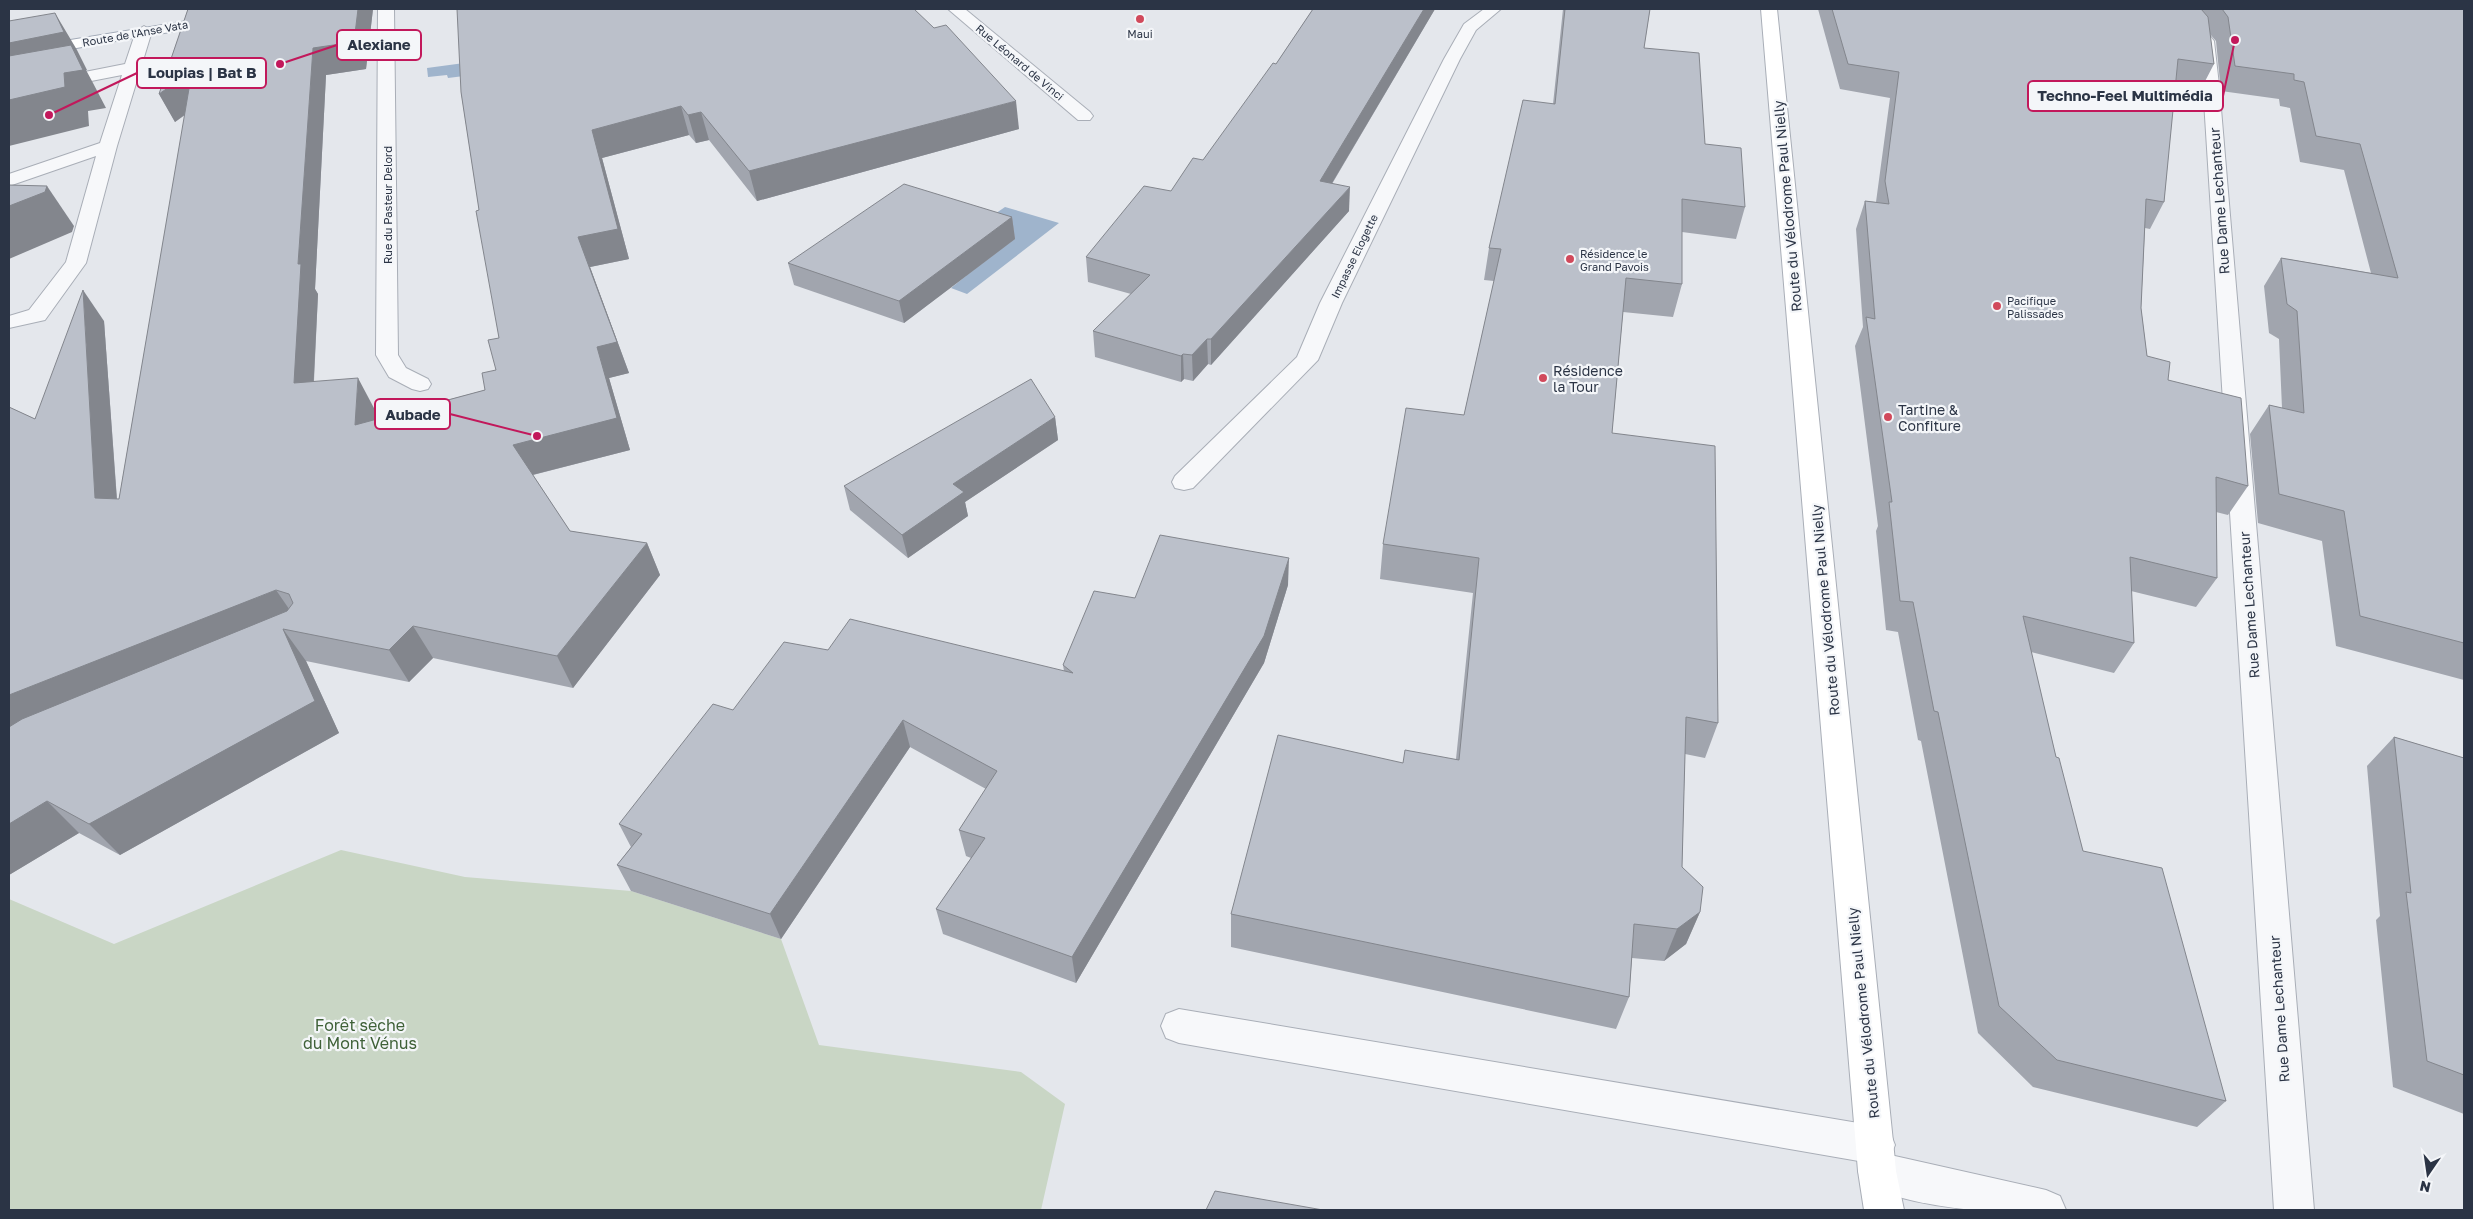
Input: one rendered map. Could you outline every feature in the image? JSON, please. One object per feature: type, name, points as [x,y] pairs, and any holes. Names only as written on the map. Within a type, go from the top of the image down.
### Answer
[{"type":"street","name":"Route de l'Anse Vata","points":[[9,55],[144,31],[208,15],[290,9]]},
{"type":"street","name":"Rue du Pasteur Delord","points":[[386,9],[387,355],[398,372],[420,384]]},
{"type":"street","name":"Rue Léonard de Vinci","points":[[956,9],[1084,116]]},
{"type":"street","name":"Impasse Elogette","points":[[1184,482],[1307,360],[1335,295],[1452,59],[1470,27],[1494,9]]},
{"type":"street","name":"Route du Vélodrome Paul Nielly","points":[[1768,9],[1877,1158],[1884,1210]]},
{"type":"street","name":"Rue Dame Lechanteur","points":[[2181,9],[2206,41],[2211,85],[2294,1210]]},
{"type":"street","points":[[9,322],[37,315],[76,263],[108,146],[144,31]]},
{"type":"street","points":[[9,92],[132,68]]},
{"type":"street","points":[[9,180],[108,146]]},
{"type":"street","points":[[1180,1026],[1877,1158],[2046,1210]]},
{"type":"green space","name":"Forêt sèche du Mont Vénus","points":[[341,850],[465,877],[631,891],[781,939],[819,1045],[1021,1072],[1065,1104],[1041,1210],[9,1210],[9,899],[114,944]]},
{"type":"water","points":[[479,61],[480,74],[448,78],[447,75],[428,77],[427,68]]},
{"type":"water","points":[[1005,207],[1059,223],[967,294],[951,288],[972,271],[976,227]]},
{"type":"building","points":[[188,9],[358,9],[354,42],[313,48],[298,264],[301,264],[294,383],[358,378],[355,425],[485,390],[482,373],[496,370],[488,340],[499,338],[476,211],[479,210],[461,92],[457,9],[914,9],[934,28],[946,25],[1016,101],[749,171],[701,112],[688,115],[681,106],[592,130],[618,229],[578,237],[617,342],[597,347],[617,418],[513,445],[570,531],[647,543],[557,656],[413,626],[389,650],[283,629],[315,701],[89,824],[47,801],[9,824],[9,727],[22,719],[287,611],[293,603],[289,594],[276,590],[9,695],[9,407],[35,419],[83,290],[95,498],[119,499],[192,71],[159,94]]},
{"type":"building","points":[[1313,9],[1424,9],[1320,181],[1350,187],[1211,339],[1207,339],[1192,355],[1183,354],[1181,356],[1093,331],[1150,275],[1086,257],[1144,186],[1171,191],[1193,158],[1203,160],[1273,63],[1276,64]]},
{"type":"building","points":[[1565,9],[1650,9],[1644,48],[1699,53],[1705,144],[1741,148],[1745,207],[1682,199],[1682,284],[1626,278],[1612,433],[1715,446],[1718,723],[1686,717],[1682,867],[1703,887],[1700,912],[1677,929],[1634,924],[1629,997],[1231,914],[1278,735],[1403,763],[1405,750],[1459,760],[1479,558],[1383,544],[1406,408],[1464,415],[1501,249],[1489,248],[1523,100],[1555,104]]},
{"type":"building","points":[[1832,9],[2201,9],[2208,17],[2214,64],[2178,59],[2164,202],[2146,199],[2141,308],[2147,356],[2170,362],[2168,380],[2241,398],[2248,486],[2216,477],[2217,578],[2130,557],[2134,643],[2023,616],[2056,757],[2059,758],[2083,851],[2162,868],[2226,1101],[2057,1060],[1999,1006],[1938,712],[1934,711],[1913,602],[1900,601],[1889,502],[1892,502],[1866,317],[1875,319],[1865,201],[1889,204],[1885,181],[1899,72],[1848,64]]},
{"type":"building","points":[[2222,9],[2464,9],[2464,643],[2360,616],[2344,511],[2279,494],[2269,405],[2304,413],[2297,311],[2287,304],[2281,258],[2398,278],[2360,144],[2316,136],[2304,82],[2294,80],[2294,74],[2235,66],[2228,17]]},
{"type":"building","points":[[55,13],[64,32],[9,43],[9,21]]},
{"type":"building","points":[[71,45],[83,70],[64,73],[65,87],[9,100],[9,56]]},
{"type":"building","points":[[904,184],[1012,217],[899,301],[788,263]]},
{"type":"building","points":[[9,185],[47,186],[45,192],[9,206]]},
{"type":"building","points":[[1031,379],[1055,417],[953,484],[964,492],[902,535],[844,486]]},
{"type":"building","points":[[1160,535],[1289,558],[1264,636],[1072,957],[936,909],[985,838],[959,830],[997,771],[903,720],[770,914],[617,865],[642,834],[619,824],[713,704],[733,710],[784,642],[828,650],[850,619],[1073,673],[1063,665],[1094,591],[1135,598]]},
{"type":"building","points":[[2394,737],[2464,758],[2464,1075],[2427,1061],[2406,892],[2411,893]]},
{"type":"building","points":[[1215,1191],[1323,1210],[1206,1210]]},
{"type":"place","name":"Maui","points":[[1140,19]]},
{"type":"place","name":"Techno-Feel Multimédia","points":[[2235,40]]},
{"type":"place","name":"Alexiane","points":[[280,64]]},
{"type":"place","name":"Loupias | Bat B","points":[[49,115]]},
{"type":"place","name":"Résidence le Grand Pavois","points":[[1570,259]]},
{"type":"place","name":"Pacifique Palissades","points":[[1997,306]]},
{"type":"place","name":"Résidence la Tour","points":[[1543,378]]},
{"type":"place","name":"Tartine & Confiture","points":[[1888,417]]},
{"type":"place","name":"Aubade","points":[[537,436]]}]
